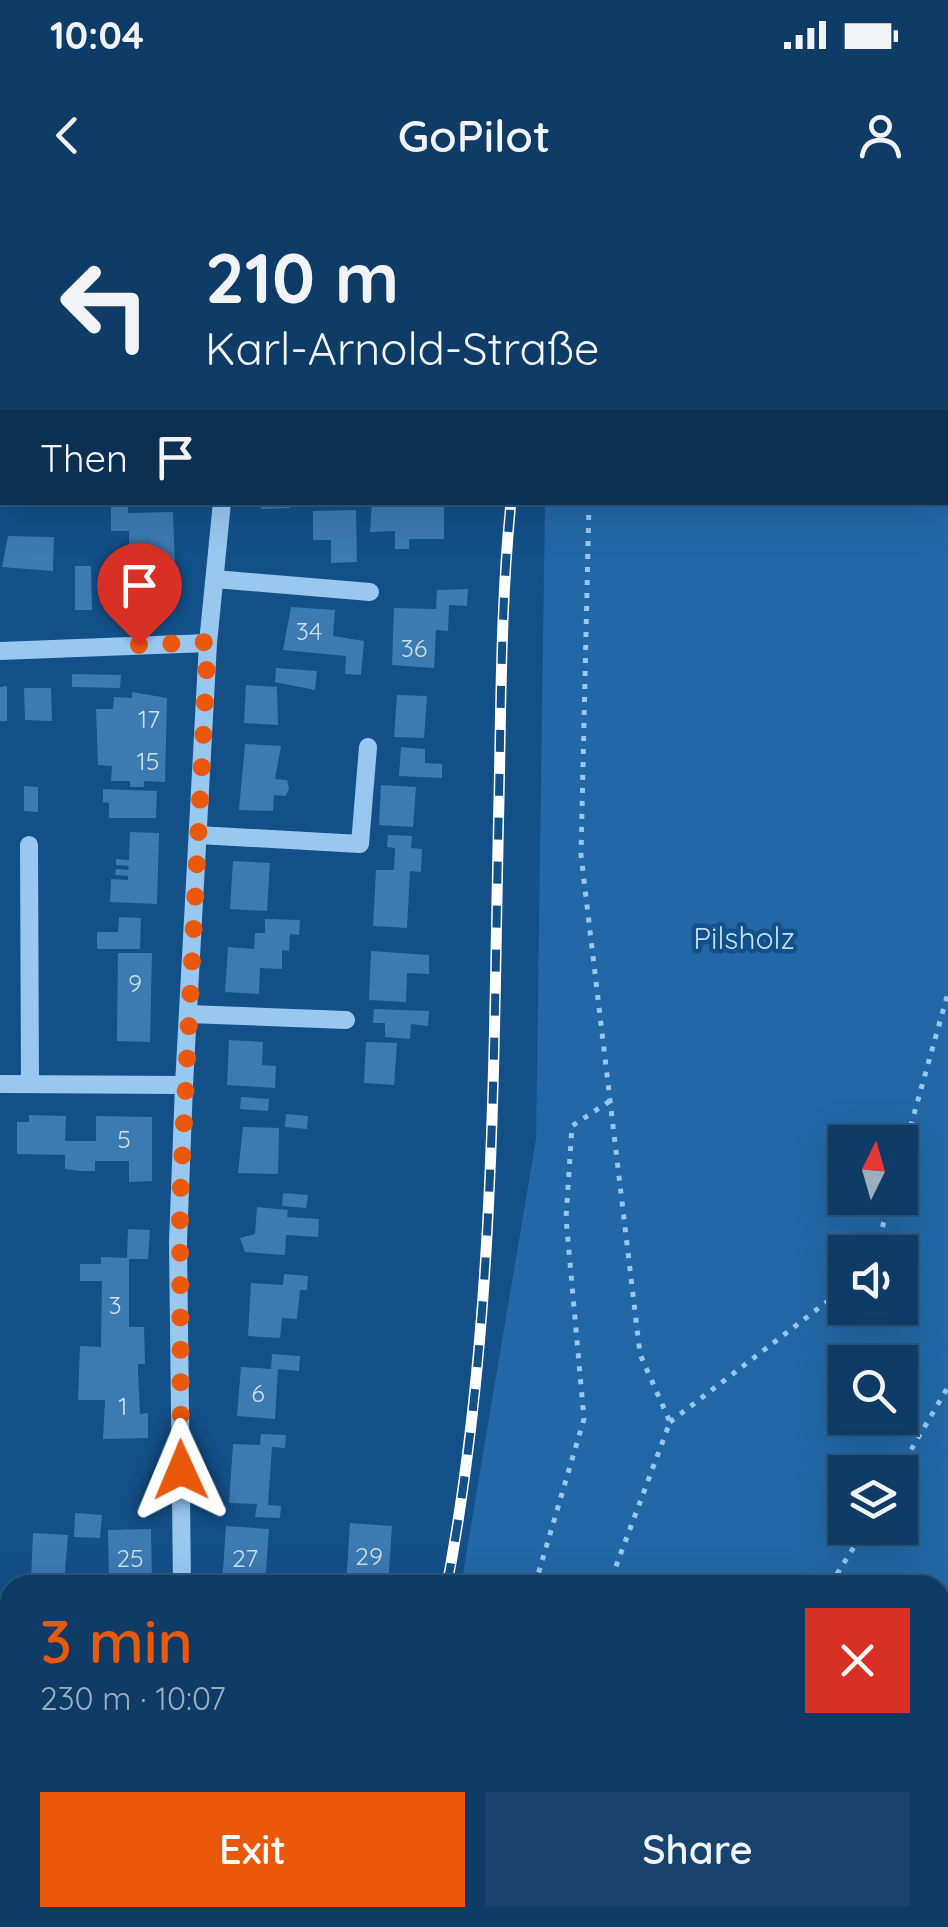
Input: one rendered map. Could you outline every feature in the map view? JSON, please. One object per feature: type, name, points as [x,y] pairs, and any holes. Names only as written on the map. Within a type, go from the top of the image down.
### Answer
[{"type":"street","points":[[182,1575],[178,1242],[208,642],[222,505]]},
{"type":"street","points":[[215,578],[370,592]]},
{"type":"street","points":[[0,651],[208,642]]},
{"type":"street","points":[[198,835],[360,844],[368,747]]},
{"type":"street","points":[[29,845],[30,1084]]},
{"type":"street","points":[[188,1014],[346,1020]]},
{"type":"street","points":[[0,1084],[184,1085]]},
{"type":"path","points":[[590,505],[580,855],[640,1354],[670,1422]]},
{"type":"path","points":[[911,1125],[948,993]]},
{"type":"path","points":[[539,1575],[584,1418],[566,1218],[572,1126],[610,1101]]},
{"type":"path","points":[[614,1575],[670,1422],[828,1301]]},
{"type":"path","points":[[908,1455],[948,1386]]},
{"type":"path","points":[[836,1575],[855,1545]]},
{"type":"green space","name":"Pilsholz","points":[[545,505],[948,505],[948,1575],[463,1575],[536,1139]]},
{"type":"building","points":[[111,505],[128,505],[128,513],[173,512],[176,598],[131,598],[130,571],[146,564],[129,557],[129,531],[111,531]]},
{"type":"building","points":[[262,505],[290,505],[290,508],[261,509]]},
{"type":"building","points":[[372,505],[444,505],[444,539],[409,539],[409,549],[395,549],[395,531],[370,532]]},
{"type":"building","points":[[356,510],[357,562],[331,563],[331,540],[313,540],[313,511]]},
{"type":"building","points":[[8,536],[54,537],[53,571],[2,567]]},
{"type":"building","points":[[75,566],[91,566],[92,610],[75,610]]},
{"type":"building","points":[[468,589],[467,606],[449,605],[448,631],[436,630],[434,668],[392,665],[394,608],[436,609],[437,590]]},
{"type":"building","points":[[291,607],[335,610],[333,636],[364,641],[361,675],[345,674],[346,656],[283,650]]},
{"type":"building","points":[[276,668],[317,671],[315,690],[275,682]]},
{"type":"building","points":[[72,674],[121,675],[120,688],[72,687]]},
{"type":"building","points":[[246,685],[277,687],[278,725],[244,723]]},
{"type":"building","points":[[7,686],[7,721],[0,721],[0,687]]},
{"type":"building","points":[[24,688],[51,688],[52,721],[25,720]]},
{"type":"building","points":[[132,692],[167,698],[165,782],[144,781],[144,787],[130,787],[130,781],[111,781],[112,766],[98,765],[96,709],[113,709],[114,697],[132,698]]},
{"type":"building","points":[[397,695],[427,696],[424,738],[394,737]]},
{"type":"building","points":[[245,744],[281,746],[275,779],[287,780],[289,788],[286,796],[274,795],[273,811],[239,810]]},
{"type":"building","points":[[401,747],[425,749],[425,763],[442,764],[442,778],[399,776]]},
{"type":"building","points":[[381,785],[416,787],[413,827],[379,825]]},
{"type":"building","points":[[24,786],[38,787],[38,812],[24,811]]},
{"type":"building","points":[[103,789],[157,791],[156,818],[109,818],[109,803],[103,802]]},
{"type":"building","points":[[130,832],[159,833],[157,904],[110,902],[111,879],[128,880],[128,876],[115,875],[116,869],[129,870],[128,866],[116,865],[116,859],[129,860]]},
{"type":"building","points":[[388,835],[412,836],[411,848],[422,849],[421,872],[410,871],[407,928],[373,926],[376,870],[394,870],[395,848],[387,847]]},
{"type":"building","points":[[233,861],[270,863],[267,911],[230,909]]},
{"type":"building","points":[[119,917],[141,918],[140,949],[97,949],[97,932],[118,932]]},
{"type":"building","points":[[265,919],[300,920],[299,935],[290,934],[289,951],[282,950],[282,969],[260,968],[259,994],[225,992],[228,947],[254,949],[255,933],[265,933]]},
{"type":"building","points":[[371,951],[429,955],[429,974],[407,973],[406,1002],[369,1000]]},
{"type":"building","points":[[118,953],[152,953],[150,1042],[117,1041]]},
{"type":"building","points":[[374,1009],[429,1011],[428,1026],[411,1024],[410,1039],[385,1037],[385,1023],[373,1023]]},
{"type":"building","points":[[229,1040],[263,1042],[262,1065],[276,1066],[275,1088],[227,1085]]},
{"type":"building","points":[[366,1042],[397,1043],[394,1085],[364,1083]]},
{"type":"building","points":[[241,1097],[269,1099],[268,1111],[240,1109]]},
{"type":"building","points":[[286,1114],[308,1116],[307,1129],[285,1127]]},
{"type":"building","points":[[29,1115],[66,1116],[65,1141],[96,1141],[96,1116],[152,1117],[152,1181],[129,1182],[129,1161],[95,1161],[95,1171],[80,1171],[65,1169],[65,1155],[17,1154],[17,1122],[29,1122]]},
{"type":"building","points":[[243,1127],[279,1128],[278,1174],[238,1173]]},
{"type":"building","points":[[283,1193],[308,1195],[306,1208],[282,1206]]},
{"type":"building","points":[[257,1207],[288,1210],[287,1217],[319,1219],[318,1237],[286,1235],[285,1255],[245,1252],[240,1238],[255,1234]]},
{"type":"building","points":[[128,1229],[150,1230],[148,1259],[129,1259],[129,1327],[144,1327],[145,1364],[138,1364],[138,1372],[140,1414],[148,1413],[148,1438],[103,1439],[105,1400],[78,1400],[80,1346],[101,1347],[102,1281],[80,1281],[80,1264],[101,1264],[101,1257],[127,1258]]},
{"type":"building","points":[[284,1274],[308,1276],[307,1290],[300,1290],[297,1319],[282,1318],[280,1338],[248,1336],[251,1283],[283,1285]]},
{"type":"building","points":[[272,1354],[300,1356],[299,1371],[278,1369],[275,1419],[237,1416],[241,1367],[271,1369]]},
{"type":"building","points":[[261,1434],[286,1435],[285,1448],[272,1447],[268,1505],[281,1506],[280,1518],[255,1517],[257,1504],[229,1503],[233,1444],[260,1445]]},
{"type":"building","points":[[75,1513],[102,1515],[100,1538],[74,1537]]},
{"type":"building","points":[[350,1523],[392,1526],[389,1575],[347,1575]]},
{"type":"building","points":[[226,1526],[269,1529],[266,1575],[223,1575]]},
{"type":"building","points":[[151,1529],[152,1575],[109,1575],[108,1530]]},
{"type":"building","points":[[33,1533],[68,1535],[65,1575],[31,1575]]},
{"type":"railway","points":[[449,1575],[475,1390],[489,1193],[502,650],[511,505]]},
{"type":"route","points":[[139,645],[208,642],[178,1242],[181,1470]]}]
